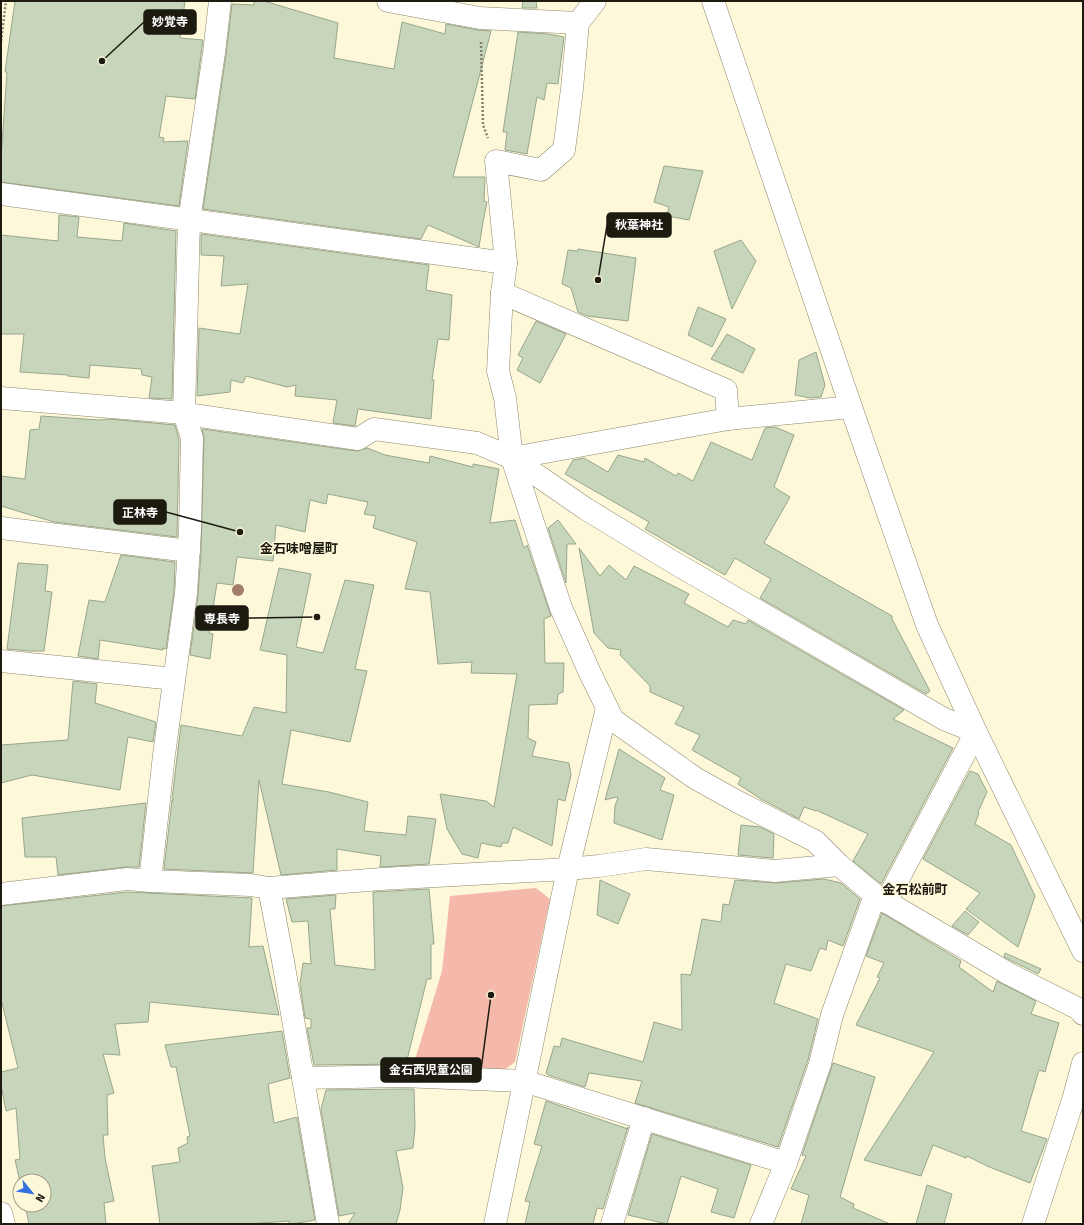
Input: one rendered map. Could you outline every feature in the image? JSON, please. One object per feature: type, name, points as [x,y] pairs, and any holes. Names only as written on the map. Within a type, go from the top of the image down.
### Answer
[{"type":"street","points":[[150,882],[164,755],[186,593],[189,551],[192,438],[184,413],[189,221],[214,54],[220,1]]},
{"type":"street","points":[[388,1],[480,18],[578,23]]},
{"type":"street","points":[[595,1],[578,23],[564,150],[541,170],[496,162],[506,263],[502,293],[498,371],[505,398],[512,458],[561,608],[590,673],[614,720],[695,778],[738,802],[815,841],[839,865],[880,899],[1009,974],[1079,1009],[1083,1014]]},
{"type":"street","points":[[714,1],[851,407],[927,625],[976,732],[1083,951]]},
{"type":"street","points":[[1,194],[189,221],[506,263]]},
{"type":"street","points":[[502,293],[726,390],[728,419]]},
{"type":"street","points":[[1,398],[184,413],[358,439],[374,429],[476,443],[512,458],[586,509],[673,562],[944,719],[976,732]]},
{"type":"street","points":[[512,458],[728,419],[851,407]]},
{"type":"street","points":[[1,528],[189,551]]},
{"type":"street","points":[[1,661],[174,679]]},
{"type":"street","points":[[495,1224],[568,869],[607,708]]},
{"type":"street","points":[[762,1224],[786,1163],[820,1064],[832,1015],[880,899],[976,732]]},
{"type":"street","points":[[1,894],[127,878],[150,882],[250,884],[269,888],[381,879],[568,869],[646,859],[775,870],[839,865]]},
{"type":"street","points":[[269,888],[328,1224]]},
{"type":"street","points":[[1033,1224],[1073,1100],[1083,1062]]},
{"type":"street","points":[[303,1078],[401,1076],[524,1081],[786,1163]]},
{"type":"street","points":[[612,1224],[644,1118]]},
{"type":"street","points":[[1,1213],[4,1224]]},
{"type":"path","points":[[1,41],[6,1]]},
{"type":"path","points":[[480,18],[484,125],[496,162]]},
{"type":"shaded area","points":[[536,888],[550,899],[515,1062],[503,1071],[415,1060],[442,971],[450,896]]},
{"type":"building","points":[[15,1],[185,1],[180,38],[203,40],[195,99],[166,96],[159,137],[164,138],[163,142],[188,141],[179,206],[1,182],[1,159],[7,72],[5,72]]},
{"type":"building","points":[[254,1],[264,1],[338,23],[334,58],[394,69],[402,22],[445,34],[446,24],[491,31],[453,177],[485,177],[484,201],[487,202],[479,247],[428,225],[421,239],[203,209],[226,55],[232,4],[254,5]]},
{"type":"building","points":[[523,1],[536,1],[537,8],[522,8]]},
{"type":"building","points":[[518,32],[548,34],[564,37],[558,84],[547,83],[544,100],[537,97],[527,154],[505,150],[507,132],[503,132]]},
{"type":"building","points":[[664,166],[703,171],[689,220],[667,216],[669,207],[654,202]]},
{"type":"building","points":[[59,215],[79,217],[77,237],[122,241],[124,223],[176,231],[172,399],[149,398],[152,377],[142,375],[141,369],[90,365],[89,378],[20,372],[24,334],[1,334],[1,235],[58,241]]},
{"type":"building","points":[[201,234],[429,265],[426,290],[452,295],[449,340],[438,339],[432,380],[434,380],[431,419],[358,409],[355,426],[333,423],[337,400],[295,396],[296,385],[287,387],[246,376],[243,383],[231,380],[230,392],[197,396],[199,328],[240,334],[248,284],[221,286],[224,256],[201,255]]},
{"type":"building","points":[[741,240],[756,261],[732,309],[714,251]]},
{"type":"building","points":[[578,249],[636,258],[628,321],[587,316],[578,312],[571,288],[562,284],[568,250],[578,251]]},
{"type":"building","points":[[698,307],[726,319],[712,347],[688,335]]},
{"type":"building","points":[[536,321],[566,334],[540,383],[517,370],[523,358],[518,355]]},
{"type":"building","points":[[727,334],[755,349],[743,373],[711,359]]},
{"type":"building","points":[[816,352],[825,385],[821,397],[810,398],[795,395],[799,360]]},
{"type":"building","points":[[41,416],[99,420],[109,419],[175,425],[179,440],[177,537],[54,522],[1,506],[1,476],[25,479],[30,430],[39,429]]},
{"type":"building","points":[[775,427],[794,435],[774,487],[790,497],[764,543],[892,616],[892,619],[930,691],[926,694],[760,598],[771,579],[735,558],[725,575],[645,529],[649,522],[565,474],[573,460],[584,458],[608,472],[618,455],[644,462],[645,458],[676,476],[678,473],[693,481],[711,442],[752,460],[765,428]]},
{"type":"building","points":[[202,429],[356,451],[367,448],[385,455],[429,463],[430,456],[473,467],[473,464],[499,469],[490,523],[515,520],[524,548],[527,545],[551,616],[544,619],[545,663],[564,663],[563,692],[558,694],[557,704],[529,705],[528,738],[536,742],[532,756],[569,763],[571,775],[565,801],[558,799],[552,846],[513,827],[508,843],[502,843],[501,847],[481,843],[478,858],[462,854],[447,829],[440,794],[486,801],[494,807],[517,674],[471,673],[472,662],[438,664],[430,592],[405,589],[417,542],[373,528],[376,516],[364,514],[368,502],[328,494],[326,504],[310,500],[305,532],[276,525],[273,561],[237,557],[233,585],[217,583],[209,633],[213,634],[210,659],[190,655],[198,595],[201,552],[204,438]]},
{"type":"building","points":[[558,520],[576,544],[567,544],[566,583],[548,528]]},
{"type":"building","points":[[579,548],[600,576],[609,565],[626,580],[634,566],[689,594],[684,603],[728,627],[733,620],[746,624],[748,620],[904,710],[893,719],[953,748],[881,884],[853,861],[868,834],[816,810],[804,807],[799,819],[761,799],[738,784],[741,778],[692,750],[700,735],[675,724],[684,707],[650,692],[650,686],[620,655],[621,650],[608,648],[594,633]]},
{"type":"building","points":[[121,555],[175,562],[174,592],[166,649],[163,648],[163,650],[100,640],[98,659],[78,656],[89,600],[105,602]]},
{"type":"building","points":[[18,563],[48,565],[45,591],[52,592],[44,651],[7,649]]},
{"type":"building","points":[[279,568],[311,574],[296,647],[323,653],[345,580],[374,585],[355,669],[367,671],[350,742],[291,730],[282,784],[329,792],[368,802],[364,831],[406,835],[408,816],[436,819],[429,864],[380,867],[381,856],[337,849],[337,870],[281,875],[259,780],[253,873],[164,869],[172,800],[174,800],[172,799],[181,725],[242,736],[254,707],[286,713],[287,655],[260,650]]},
{"type":"building","points":[[73,681],[97,684],[95,703],[156,722],[153,742],[128,737],[120,790],[32,775],[1,783],[1,745],[68,740]]},
{"type":"building","points":[[619,749],[665,778],[660,790],[674,795],[662,840],[614,823],[615,806],[618,798],[616,797],[605,800]]},
{"type":"building","points":[[970,771],[978,774],[987,792],[978,812],[979,813],[975,824],[1011,845],[1035,896],[1018,947],[966,909],[980,893],[923,859]]},
{"type":"building","points":[[146,803],[139,867],[126,867],[58,875],[56,857],[25,857],[22,818]]},
{"type":"building","points":[[741,825],[760,827],[774,834],[773,858],[738,855]]},
{"type":"building","points":[[824,879],[841,883],[860,899],[843,946],[828,940],[826,950],[820,948],[811,971],[786,964],[774,1003],[818,1019],[808,1060],[778,1147],[635,1103],[642,1081],[589,1073],[585,1087],[548,1075],[546,1073],[554,1046],[560,1047],[562,1038],[643,1062],[654,1022],[682,1030],[681,974],[691,975],[702,919],[721,922],[723,904],[729,905],[735,880],[776,883]]},
{"type":"building","points":[[600,880],[630,894],[618,924],[597,915]]},
{"type":"building","points":[[429,889],[434,944],[431,944],[431,979],[427,979],[406,1064],[314,1065],[307,1028],[311,1028],[311,1019],[305,1018],[300,984],[303,963],[311,964],[308,921],[292,922],[286,899],[336,895],[335,909],[330,909],[335,965],[375,970],[373,892]]},
{"type":"building","points":[[127,892],[252,898],[249,947],[263,946],[279,1015],[150,1002],[148,1022],[115,1024],[120,1055],[103,1054],[114,1093],[107,1095],[108,1135],[103,1135],[105,1158],[114,1201],[104,1203],[106,1224],[29,1224],[27,1213],[52,1213],[52,1173],[18,1173],[15,1160],[20,1159],[16,1108],[6,1111],[1,1085],[1,1072],[18,1068],[1,999],[1,906]]},
{"type":"building","points":[[965,911],[979,922],[968,935],[952,926]]},
{"type":"building","points":[[882,913],[961,961],[959,967],[993,992],[997,981],[1036,1001],[1031,1014],[1059,1023],[1045,1072],[1039,1070],[1021,1131],[1047,1139],[1030,1183],[987,1166],[967,1156],[966,1158],[933,1145],[921,1176],[864,1160],[934,1052],[856,1025],[880,978],[877,977],[884,963],[866,956]]},
{"type":"building","points":[[1005,953],[1041,969],[1038,974],[1004,957]]},
{"type":"building","points":[[282,1031],[290,1078],[268,1084],[274,1123],[297,1117],[315,1220],[292,1224],[289,1224],[289,1221],[247,1224],[160,1224],[152,1166],[180,1162],[178,1148],[188,1143],[187,1137],[190,1136],[176,1067],[171,1067],[165,1045]]},
{"type":"building","points":[[833,1063],[875,1077],[840,1197],[854,1204],[853,1208],[890,1224],[801,1224],[809,1195],[791,1189],[806,1156],[802,1155]]},
{"type":"building","points":[[414,1089],[415,1128],[413,1148],[396,1151],[403,1188],[400,1210],[396,1224],[348,1224],[355,1213],[339,1216],[321,1109],[326,1090]]},
{"type":"building","points":[[546,1101],[627,1129],[603,1209],[597,1208],[593,1224],[525,1224],[530,1202],[525,1201],[542,1146],[534,1144]]},
{"type":"building","points":[[652,1134],[751,1165],[734,1218],[711,1212],[718,1189],[681,1176],[667,1224],[628,1215]]},
{"type":"building","points":[[927,1185],[952,1194],[944,1224],[916,1224]]},
{"type":"place","name":"妙覚寺","points":[[102,61]]},
{"type":"place","name":"秋葉神社","points":[[598,280]]},
{"type":"place","name":"正林寺","points":[[240,532]]},
{"type":"place","name":"専長寺","points":[[317,617]]},
{"type":"place","name":"金石西児童公園","points":[[491,995]]},
{"type":"district","name":"金石味噌屋町","points":[[299,549]]},
{"type":"district","name":"金石松前町","points":[[915,890]]}]
